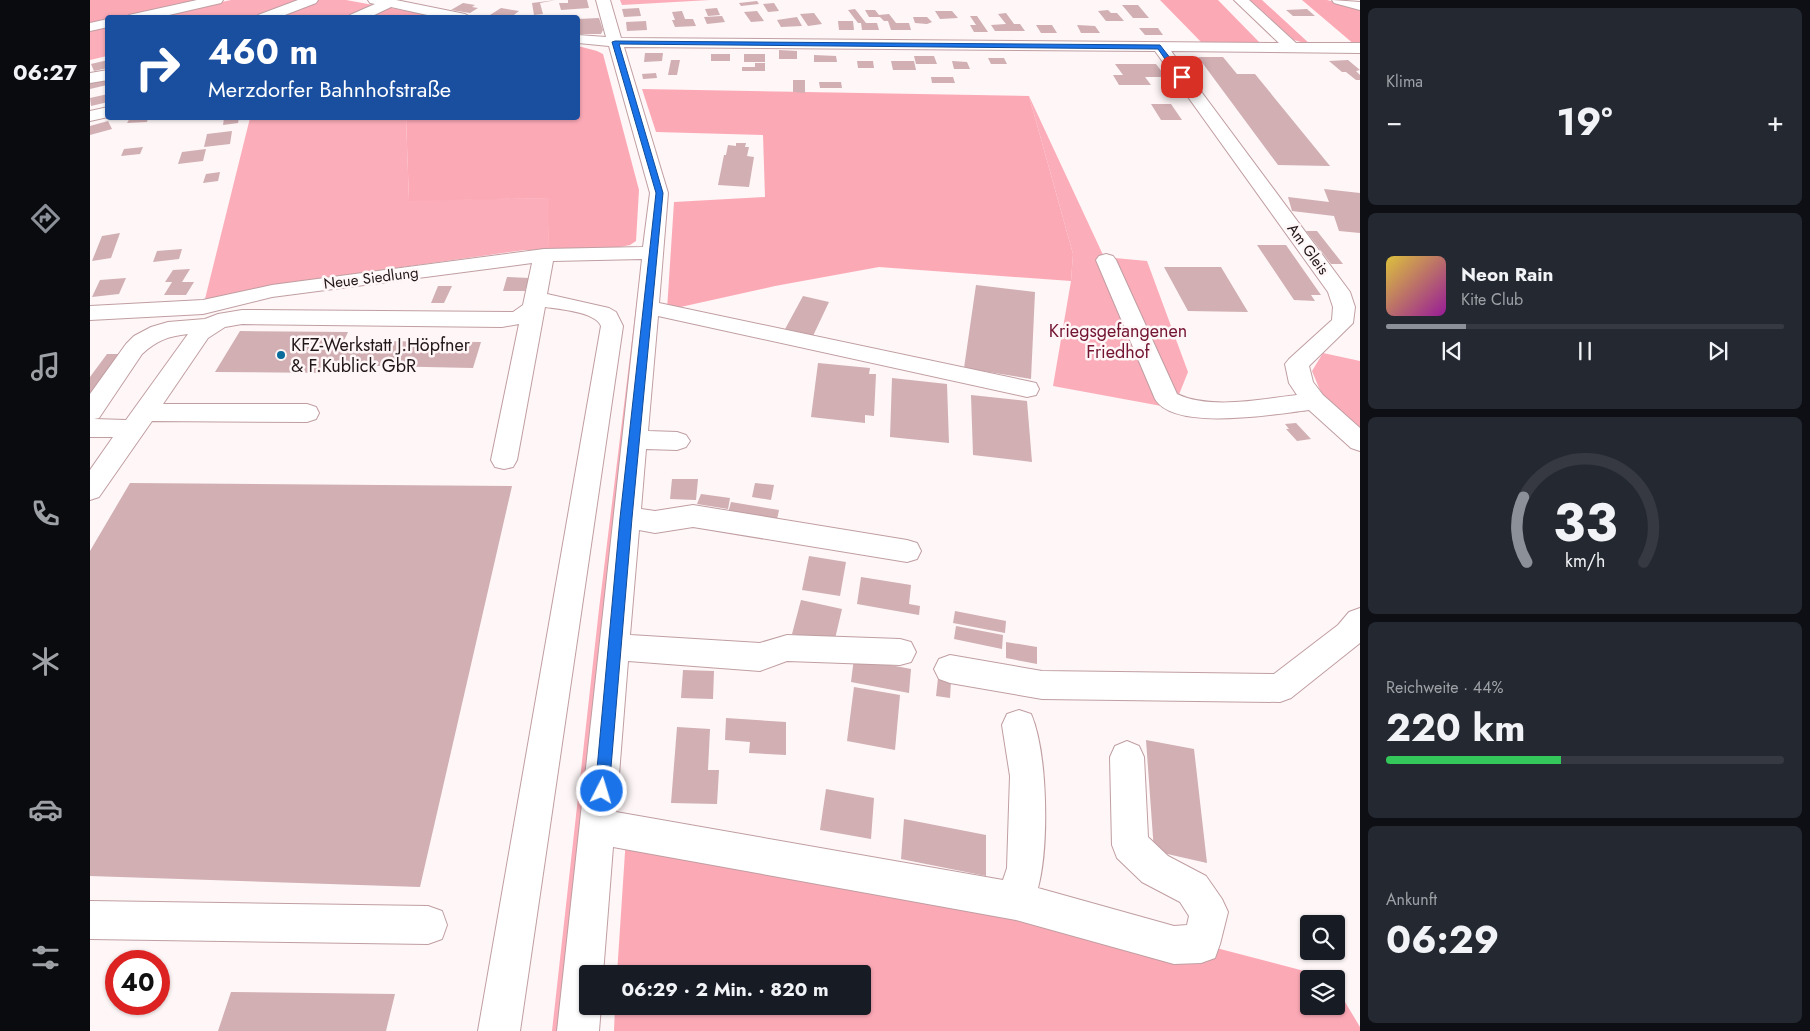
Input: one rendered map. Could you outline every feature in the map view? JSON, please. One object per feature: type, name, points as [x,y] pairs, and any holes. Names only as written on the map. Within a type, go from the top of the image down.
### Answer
[{"type":"street","points":[[145,15],[216,0]]},
{"type":"street","points":[[271,15],[311,0]]},
{"type":"street","points":[[375,0],[449,15]]},
{"type":"street","points":[[578,1031],[634,439],[660,193],[666,184],[615,42],[603,0]]},
{"type":"street","points":[[1241,0],[1293,48]]},
{"type":"street","points":[[1339,0],[1360,6]]},
{"type":"street","points":[[362,15],[390,3]]},
{"type":"street","points":[[90,27],[105,24]]},
{"type":"street","points":[[580,40],[615,42],[1293,48],[1352,53]]},
{"type":"street","name":"Am Gleis","points":[[1160,47],[1326,274],[1344,304],[1345,315],[1342,322],[1297,364],[1300,383],[1314,401],[1360,442]]},
{"type":"street","points":[[90,78],[105,75]]},
{"type":"street","points":[[90,116],[105,113]]},
{"type":"street","name":"Neue Siedlung","points":[[90,313],[203,307],[272,291],[544,255],[654,253]]},
{"type":"street","points":[[504,460],[544,255]]},
{"type":"street","points":[[1106,260],[1167,399],[1181,406],[1228,411],[1314,401]]},
{"type":"street","points":[[90,490],[200,333],[218,321],[242,317],[502,320],[517,319],[527,315],[534,303]]},
{"type":"street","points":[[499,1031],[612,326],[610,319],[604,313],[595,310],[534,303]]},
{"type":"street","points":[[648,307],[1027,389]]},
{"type":"street","points":[[90,412],[142,340],[164,329],[209,326]]},
{"type":"street","points":[[90,428],[138,420],[307,413]]},
{"type":"street","points":[[634,439],[676,441]]},
{"type":"street","points":[[626,518],[656,522],[693,516],[907,552]]},
{"type":"street","points":[[950,669],[1042,685],[1280,688],[1349,634],[1360,621]]},
{"type":"street","points":[[615,647],[760,657],[787,648],[900,652]]},
{"type":"street","points":[[1016,902],[1025,868],[1027,776],[1019,725]]},
{"type":"street","points":[[598,827],[1016,902],[1174,945],[1201,944],[1209,912],[1193,889],[1155,869],[1130,845],[1127,757]]},
{"type":"street","points":[[90,920],[428,925]]},
{"type":"green space","points":[[231,0],[346,0],[379,6],[354,15],[163,15]]},
{"type":"green space","points":[[620,0],[710,0],[622,5]]},
{"type":"green space","points":[[105,25],[105,56],[90,60],[90,29]]},
{"type":"green space","name":"Kriegsgefangenen Friedhof","points":[[1029,96],[1104,257],[1147,261],[1188,372],[1178,397],[1183,410],[1053,386],[1071,281],[1073,254]]},
{"type":"green space","points":[[250,120],[406,120],[409,200],[550,198],[548,250],[525,250],[273,285],[204,303]]},
{"type":"green space","points":[[638,291],[645,291],[612,577],[607,580],[598,652],[605,656],[565,1031],[552,1031],[599,609]]},
{"type":"green space","points":[[1323,353],[1360,361],[1360,427],[1349,421],[1322,395],[1312,371]]},
{"type":"shaded area","points":[[90,0],[204,0],[130,15],[105,15],[105,20],[90,24]]},
{"type":"shaded area","points":[[1160,0],[1218,0],[1259,42],[1203,44]]},
{"type":"shaded area","points":[[1250,0],[1262,0],[1311,45],[1294,40]]},
{"type":"shaded area","points":[[1302,0],[1327,0],[1360,8],[1360,45],[1355,45]]},
{"type":"shaded area","points":[[386,7],[428,15],[368,15]]},
{"type":"shaded area","points":[[580,47],[603,54],[639,190],[636,241],[630,245],[620,247],[548,250],[549,198],[409,201],[406,120],[580,120]]},
{"type":"shaded area","points":[[642,89],[1029,96],[1073,254],[1071,281],[879,267],[775,286],[667,310],[674,202],[765,197],[763,135],[656,132]]},
{"type":"shaded area","points":[[626,837],[1201,944],[1300,970],[1300,1015],[1345,1015],[1345,1002],[1360,1027],[1360,1031],[614,1031],[615,1015],[871,1015],[871,965],[618,965]]},
{"type":"building","points":[[556,0],[540,3],[543,14],[534,15],[532,3]]},
{"type":"building","points":[[568,0],[587,0],[589,8],[561,10],[559,3],[568,3]]},
{"type":"building","points":[[757,1],[759,4],[741,6],[739,3]]},
{"type":"building","points":[[463,3],[475,5],[472,7],[478,8],[470,13],[451,10]]},
{"type":"building","points":[[774,3],[779,11],[768,12],[763,4]]},
{"type":"building","points":[[1122,5],[1138,5],[1149,18],[1133,18]]},
{"type":"building","points":[[501,8],[519,11],[514,15],[490,15]]},
{"type":"building","points":[[639,8],[641,16],[624,17],[622,9]]},
{"type":"building","points":[[717,8],[720,15],[708,16],[705,9]]},
{"type":"building","points":[[855,9],[866,23],[877,23],[879,30],[862,30],[861,23],[858,23],[848,10]]},
{"type":"building","points":[[1307,9],[1315,16],[1293,16],[1286,10]]},
{"type":"building","points":[[865,10],[875,10],[879,15],[889,14],[896,23],[909,23],[911,30],[891,30],[888,21],[884,21],[880,17],[869,17]]},
{"type":"building","points":[[1108,10],[1111,13],[1117,13],[1124,21],[1106,21],[1098,11]]},
{"type":"building","points":[[682,11],[685,19],[693,19],[696,26],[675,27],[672,20],[675,20],[672,12]]},
{"type":"building","points":[[757,11],[764,21],[751,22],[744,12]]},
{"type":"building","points":[[935,11],[952,11],[958,18],[940,19]]},
{"type":"building","points":[[814,13],[822,24],[808,26],[800,14]]},
{"type":"building","points":[[1006,13],[1014,24],[1020,24],[1025,31],[995,31],[991,25],[1006,24],[998,14]]},
{"type":"building","points":[[722,16],[725,22],[707,24],[704,17]]},
{"type":"building","points":[[970,16],[977,16],[988,32],[974,32],[970,25],[976,25]]},
{"type":"building","points":[[797,17],[802,26],[781,27],[777,20]]},
{"type":"building","points":[[913,17],[927,17],[932,22],[927,24],[915,23]]},
{"type":"building","points":[[599,18],[603,30],[601,34],[580,34],[580,19]]},
{"type":"building","points":[[646,21],[647,30],[627,31],[626,22]]},
{"type":"building","points":[[838,21],[853,21],[854,30],[839,30]]},
{"type":"building","points":[[1036,25],[1052,25],[1057,33],[1041,33]]},
{"type":"building","points":[[1077,25],[1095,26],[1100,33],[1081,33]]},
{"type":"building","points":[[1139,28],[1158,28],[1163,35],[1145,35]]},
{"type":"building","points":[[779,50],[797,51],[797,59],[779,59]]},
{"type":"building","points":[[645,53],[663,53],[662,61],[644,62]]},
{"type":"building","points":[[711,54],[730,54],[730,61],[711,61]]},
{"type":"building","points":[[744,54],[765,54],[765,62],[744,62]]},
{"type":"building","points":[[814,55],[836,56],[837,62],[814,62]]},
{"type":"building","points":[[914,56],[934,56],[937,64],[916,64]]},
{"type":"building","points":[[1198,57],[1223,57],[1237,74],[1255,74],[1330,166],[1278,165]]},
{"type":"building","points":[[988,58],[1004,58],[1007,64],[991,64]]},
{"type":"building","points":[[671,60],[680,60],[677,75],[668,75]]},
{"type":"building","points":[[1348,60],[1360,70],[1356,71],[1360,75],[1360,80],[1356,80],[1346,72],[1342,72],[1329,61]]},
{"type":"building","points":[[105,61],[105,69],[94,71],[91,64]]},
{"type":"building","points":[[857,61],[873,61],[874,68],[858,68]]},
{"type":"building","points":[[891,61],[914,61],[916,70],[893,70]]},
{"type":"building","points":[[952,61],[967,62],[970,69],[954,69]]},
{"type":"building","points":[[755,63],[765,63],[765,71],[742,71],[742,67],[755,67]]},
{"type":"building","points":[[1115,64],[1156,64],[1166,77],[1145,77],[1151,85],[1119,85],[1113,75],[1123,75]]},
{"type":"building","points":[[656,73],[657,78],[643,79],[642,74]]},
{"type":"building","points":[[931,77],[953,77],[955,83],[932,83]]},
{"type":"building","points":[[105,79],[105,85],[90,89],[90,82]]},
{"type":"building","points":[[793,80],[805,80],[805,93],[793,92]]},
{"type":"building","points":[[819,82],[841,82],[842,88],[820,88]]},
{"type":"building","points":[[105,95],[105,103],[91,106],[90,98]]},
{"type":"building","points":[[1151,104],[1171,104],[1182,120],[1161,120]]},
{"type":"building","points":[[129,120],[148,120],[147,122],[127,123]]},
{"type":"building","points":[[224,120],[239,120],[238,123],[223,125]]},
{"type":"building","points":[[108,121],[112,129],[90,135],[90,126]]},
{"type":"building","points":[[232,131],[230,144],[204,147],[207,134]]},
{"type":"building","points":[[736,143],[746,143],[745,147],[749,147],[747,156],[754,157],[749,187],[718,185],[728,145],[736,146]]},
{"type":"building","points":[[143,147],[140,154],[121,156],[124,149]]},
{"type":"building","points":[[206,149],[203,161],[178,164],[182,152]]},
{"type":"building","points":[[220,172],[218,181],[203,183],[206,174]]},
{"type":"building","points":[[1324,189],[1360,193],[1360,233],[1339,231],[1334,216],[1292,211],[1288,197],[1329,202]]},
{"type":"building","points":[[1306,231],[1317,231],[1343,264],[1331,264]]},
{"type":"building","points":[[120,233],[111,258],[92,261],[102,236]]},
{"type":"building","points":[[1257,245],[1286,245],[1321,295],[1311,295],[1315,301],[1294,300]]},
{"type":"building","points":[[182,249],[179,259],[153,262],[157,251]]},
{"type":"building","points":[[1164,267],[1221,267],[1248,312],[1188,311]]},
{"type":"building","points":[[190,269],[182,282],[194,282],[186,295],[164,295],[172,282],[165,282],[173,270]]},
{"type":"building","points":[[507,277],[529,278],[525,291],[503,291]]},
{"type":"building","points":[[126,278],[119,294],[92,297],[100,280]]},
{"type":"building","points":[[976,285],[1035,292],[1031,379],[964,368]]},
{"type":"building","points":[[438,286],[452,286],[444,303],[431,303]]},
{"type":"building","points":[[803,296],[829,302],[812,338],[784,331]]},
{"type":"building","points":[[240,331],[348,332],[342,345],[364,346],[366,341],[481,342],[473,368],[333,365],[329,373],[215,372]]},
{"type":"building","points":[[107,354],[122,354],[90,400],[90,377]]},
{"type":"building","points":[[818,363],[870,368],[869,374],[876,374],[874,416],[865,415],[865,423],[811,417]]},
{"type":"building","points":[[892,378],[947,384],[949,443],[890,437]]},
{"type":"building","points":[[971,395],[1027,401],[1032,462],[973,455]]},
{"type":"building","points":[[1296,423],[1311,439],[1297,441],[1286,429],[1289,429],[1285,424]]},
{"type":"building","points":[[672,479],[698,479],[696,500],[670,499]]},
{"type":"building","points":[[130,483],[512,486],[420,887],[90,876],[90,551]]},
{"type":"building","points":[[755,483],[774,485],[771,500],[752,497]]},
{"type":"building","points":[[701,494],[730,498],[728,509],[697,504]]},
{"type":"building","points":[[731,502],[779,510],[776,524],[727,517]]},
{"type":"building","points":[[809,556],[846,562],[840,596],[802,590]]},
{"type":"building","points":[[861,577],[911,585],[909,604],[920,606],[919,615],[857,604]]},
{"type":"building","points":[[801,600],[842,609],[834,643],[792,634]]},
{"type":"building","points":[[955,611],[1006,621],[1005,633],[953,623]]},
{"type":"building","points":[[956,626],[1003,635],[1002,649],[954,639]]},
{"type":"building","points":[[1006,642],[1037,647],[1037,664],[1006,658]]},
{"type":"building","points":[[854,658],[911,669],[909,693],[851,682]]},
{"type":"building","points":[[683,670],[714,671],[713,699],[681,698]]},
{"type":"building","points":[[938,678],[951,681],[950,698],[936,696]]},
{"type":"building","points":[[854,687],[900,695],[895,750],[847,741]]},
{"type":"building","points":[[726,718],[786,722],[786,755],[749,753],[750,742],[725,740]]},
{"type":"building","points":[[677,727],[710,729],[708,770],[719,770],[717,804],[671,803]]},
{"type":"building","points":[[1146,740],[1194,749],[1207,863],[1154,851]]},
{"type":"building","points":[[826,789],[874,798],[871,839],[820,830]]},
{"type":"building","points":[[904,819],[986,835],[986,876],[901,859]]},
{"type":"building","points":[[231,992],[395,994],[386,1031],[218,1031]]},
{"type":"place","name":"KFZ-Werkstatt J.Höpfner & F.Kublick GbR","points":[[281,355]]},
{"type":"route","points":[[602,791],[626,518],[660,193],[615,42],[1160,47],[1182,77]]}]
